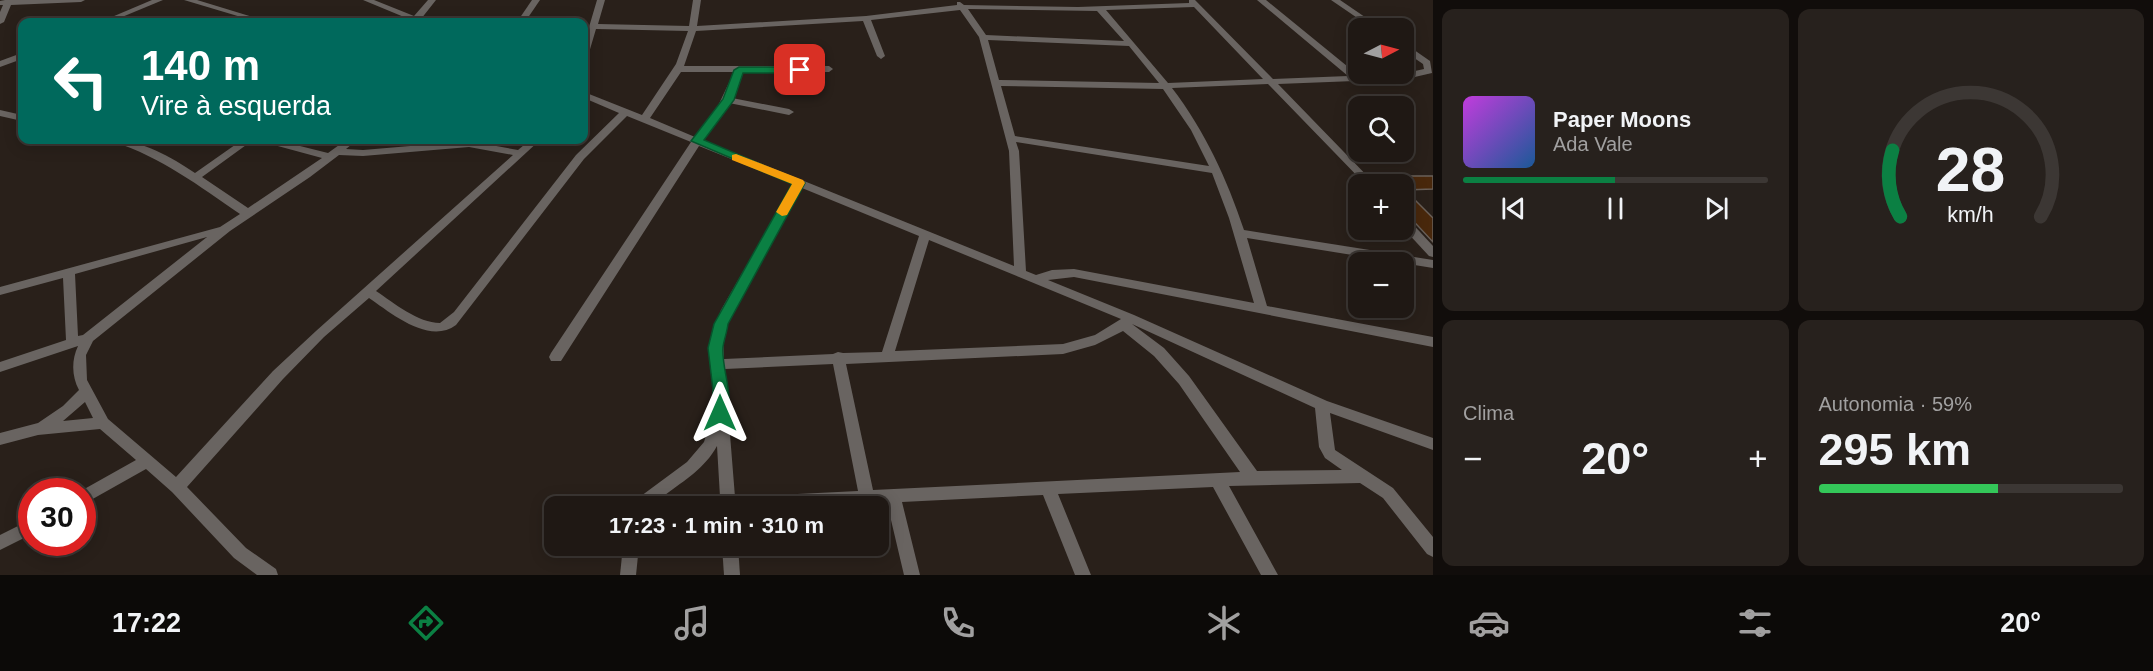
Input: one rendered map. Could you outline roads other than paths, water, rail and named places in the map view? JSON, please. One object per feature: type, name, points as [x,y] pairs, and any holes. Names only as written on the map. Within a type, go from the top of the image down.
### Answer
[{"type":"street","points":[[0,22],[5,2],[81,0]]},
{"type":"street","points":[[119,18],[159,0]]},
{"type":"street","points":[[188,0],[251,18]]},
{"type":"street","points":[[367,0],[412,18]]},
{"type":"street","points":[[421,18],[432,0]]},
{"type":"street","points":[[523,18],[536,0]]},
{"type":"street","points":[[588,44],[602,0]]},
{"type":"street","points":[[644,120],[678,69],[694,29],[697,0]]},
{"type":"street","points":[[1010,0],[1016,7]]},
{"type":"street","points":[[1068,0],[1078,9]]},
{"type":"street","points":[[1124,0],[1132,7]]},
{"type":"street","points":[[1261,0],[1348,71]]},
{"type":"street","points":[[1335,0],[1362,18]]},
{"type":"street","points":[[594,26],[694,29],[866,18],[959,3],[1100,9],[1194,2],[1360,174]]},
{"type":"street","points":[[959,3],[983,37],[998,83],[1011,138],[1017,174],[1020,273]]},
{"type":"street","points":[[1100,9],[1165,86],[1197,132],[1240,233],[1263,309]]},
{"type":"street","points":[[866,18],[881,56]]},
{"type":"street","points":[[983,37],[1131,44]]},
{"type":"street","points":[[1414,53],[1427,63],[1429,71],[1414,74]]},
{"type":"street","points":[[0,63],[18,58]]},
{"type":"street","points":[[678,69],[829,69]]},
{"type":"street","points":[[556,357],[697,141],[728,100],[739,70]]},
{"type":"street","points":[[998,83],[1165,86],[1270,83],[1348,77]]},
{"type":"street","points":[[588,99],[1036,279],[1322,405],[1433,444]]},
{"type":"street","points":[[728,100],[789,112]]},
{"type":"street","points":[[368,292],[426,324],[438,328],[446,326],[458,315],[580,157],[625,112]]},
{"type":"street","points":[[0,113],[18,117]]},
{"type":"street","points":[[1011,138],[1215,170]]},
{"type":"street","points":[[132,144],[146,148],[196,177],[247,213]]},
{"type":"street","points":[[196,177],[242,144]]},
{"type":"street","points":[[285,144],[334,154],[469,144],[518,153]]},
{"type":"street","points":[[0,367],[88,338],[225,228],[317,167],[347,144]]},
{"type":"street","points":[[177,487],[278,375],[320,334],[530,144]]},
{"type":"street","points":[[317,167],[363,153]]},
{"type":"street","points":[[727,496],[717,338],[727,310],[799,183]]},
{"type":"street","points":[[0,291],[225,228]]},
{"type":"street","points":[[1240,233],[1433,264]]},
{"type":"street","points":[[1414,233],[1433,253]]},
{"type":"street","points":[[887,356],[925,234]]},
{"type":"street","points":[[69,272],[72,342]]},
{"type":"street","points":[[1036,279],[1052,274],[1074,273],[1433,342]]},
{"type":"street","points":[[718,364],[1063,349],[1077,347],[1127,321]]},
{"type":"street","points":[[1127,321],[1184,380],[1253,478]]},
{"type":"street","points":[[88,338],[79,362],[80,380],[85,393],[104,423],[177,487],[240,553],[270,575]]},
{"type":"street","points":[[838,357],[867,496]]},
{"type":"street","points":[[38,429],[68,410],[85,393]]},
{"type":"street","points":[[654,496],[694,465],[704,452],[714,436],[720,403]]},
{"type":"street","points":[[1322,405],[1326,447],[1336,460],[1365,476],[1388,493],[1433,549]]},
{"type":"street","points":[[0,439],[38,429],[104,423]]},
{"type":"street","points":[[96,490],[147,461]]},
{"type":"street","points":[[889,496],[1217,479],[1365,476]]},
{"type":"street","points":[[1217,479],[1270,575]]},
{"type":"street","points":[[1048,488],[1083,575]]},
{"type":"street","points":[[893,496],[912,575]]},
{"type":"street","points":[[0,543],[18,533]]},
{"type":"street","points":[[628,575],[630,556]]},
{"type":"street","points":[[731,556],[732,575]]}]
